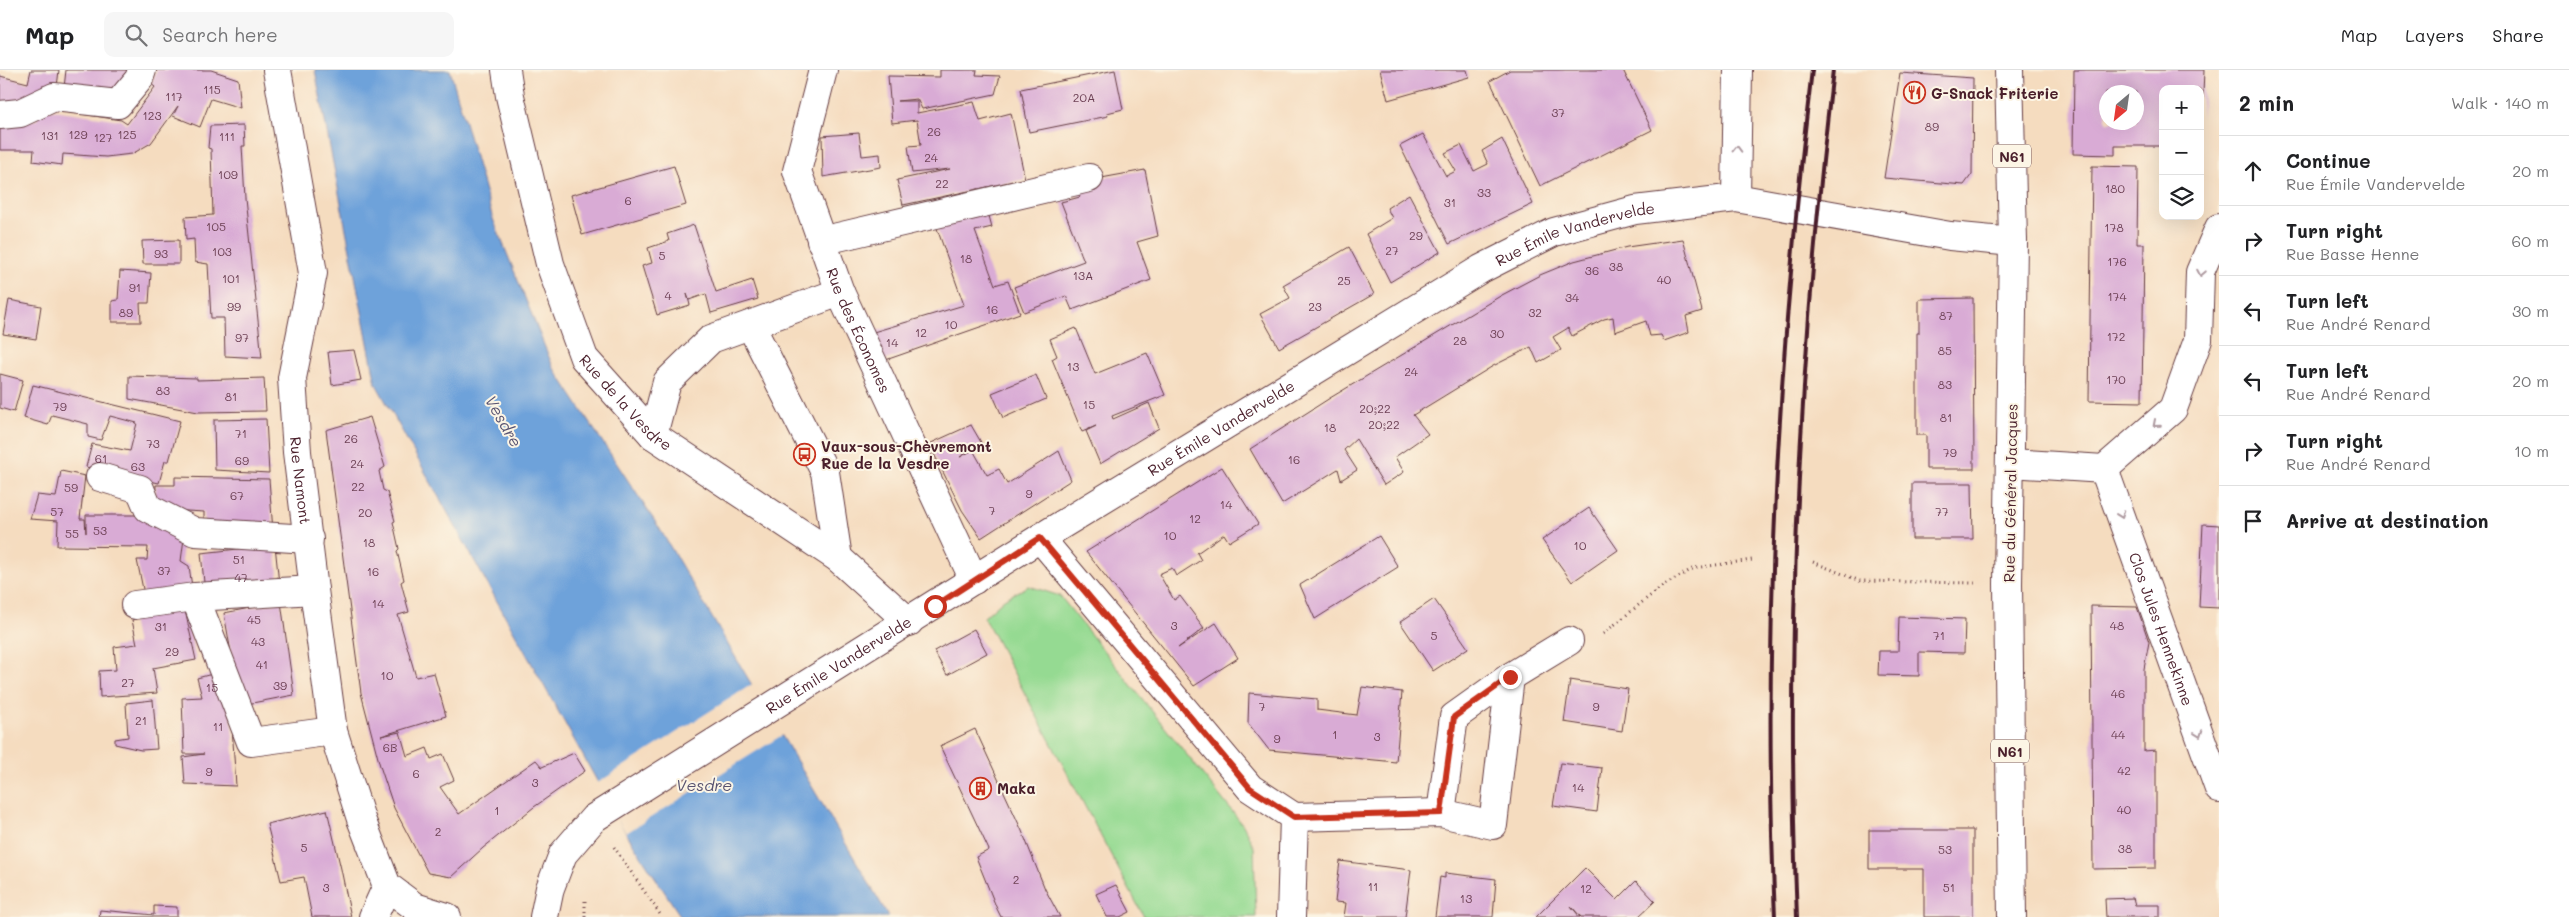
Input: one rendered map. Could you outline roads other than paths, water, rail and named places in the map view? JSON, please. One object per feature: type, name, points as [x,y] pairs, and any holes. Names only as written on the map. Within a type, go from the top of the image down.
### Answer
[{"type":"street","points":[[0,115],[20,113],[54,97],[118,104],[139,79],[142,70]]},
{"type":"street","name":"Rue Namont","points":[[277,70],[313,273],[292,378],[297,452],[333,731],[361,819],[387,886]]},
{"type":"street","name":"Rue de la Vesdre","points":[[506,70],[510,96],[550,264],[584,358],[653,435],[838,558],[909,622]]},
{"type":"street","name":"Rue des Économes","points":[[823,70],[797,171],[840,292],[974,580]]},
{"type":"street","points":[[1736,198],[1738,70]]},
{"type":"street","name":"Rue du Général Jacques","points":[[2009,70],[2013,242],[2008,584],[2012,917]]},
{"type":"street","points":[[822,241],[1089,178]]},
{"type":"street","name":"Rue Émile Vandervelde","points":[[544,917],[550,888],[563,854],[602,813],[793,695],[1040,538],[1481,268],[1554,232],[1635,210],[1736,198],[1950,236],[2013,242]]},
{"type":"street","points":[[2011,463],[2104,469],[2173,409],[2198,340],[2200,272],[2219,228]]},
{"type":"street","points":[[653,435],[667,382],[711,339],[840,292]]},
{"type":"street","points":[[751,326],[825,472],[838,558]]},
{"type":"street","name":"Clos Jules Hennekinne","points":[[2104,469],[2219,789]]},
{"type":"street","points":[[100,477],[140,489],[148,508],[195,532],[309,539]]},
{"type":"street","points":[[1040,538],[1250,788],[1294,817],[1441,813],[1494,825],[1510,677]]},
{"type":"street","points":[[135,605],[195,597],[314,590]]},
{"type":"street","points":[[195,597],[251,742],[333,731]]},
{"type":"street","points":[[1441,813],[1454,717],[1510,677],[1569,641]]},
{"type":"street","points":[[1291,917],[1294,817]]},
{"type":"street","points":[[373,917],[387,886],[415,907],[447,917]]},
{"type":"water","name":"Vesdre","points":[[315,70],[450,70],[493,219],[553,367],[658,526],[889,917],[681,917],[626,833],[376,384]]},
{"type":"railway","points":[[1775,917],[1771,811],[1771,705],[1776,493],[1790,281],[1812,70]]},
{"type":"railway","points":[[1797,917],[1793,705],[1798,493],[1812,281],[1821,175],[1833,70]]},
{"type":"place","name":"G-Snack Friterie","points":[[1915,93]]},
{"type":"place","name":"Vaux-sous-Chèvremont Rue de la Vesdre","points":[[805,455]]},
{"type":"place","name":"Maka","points":[[981,788]]}]
